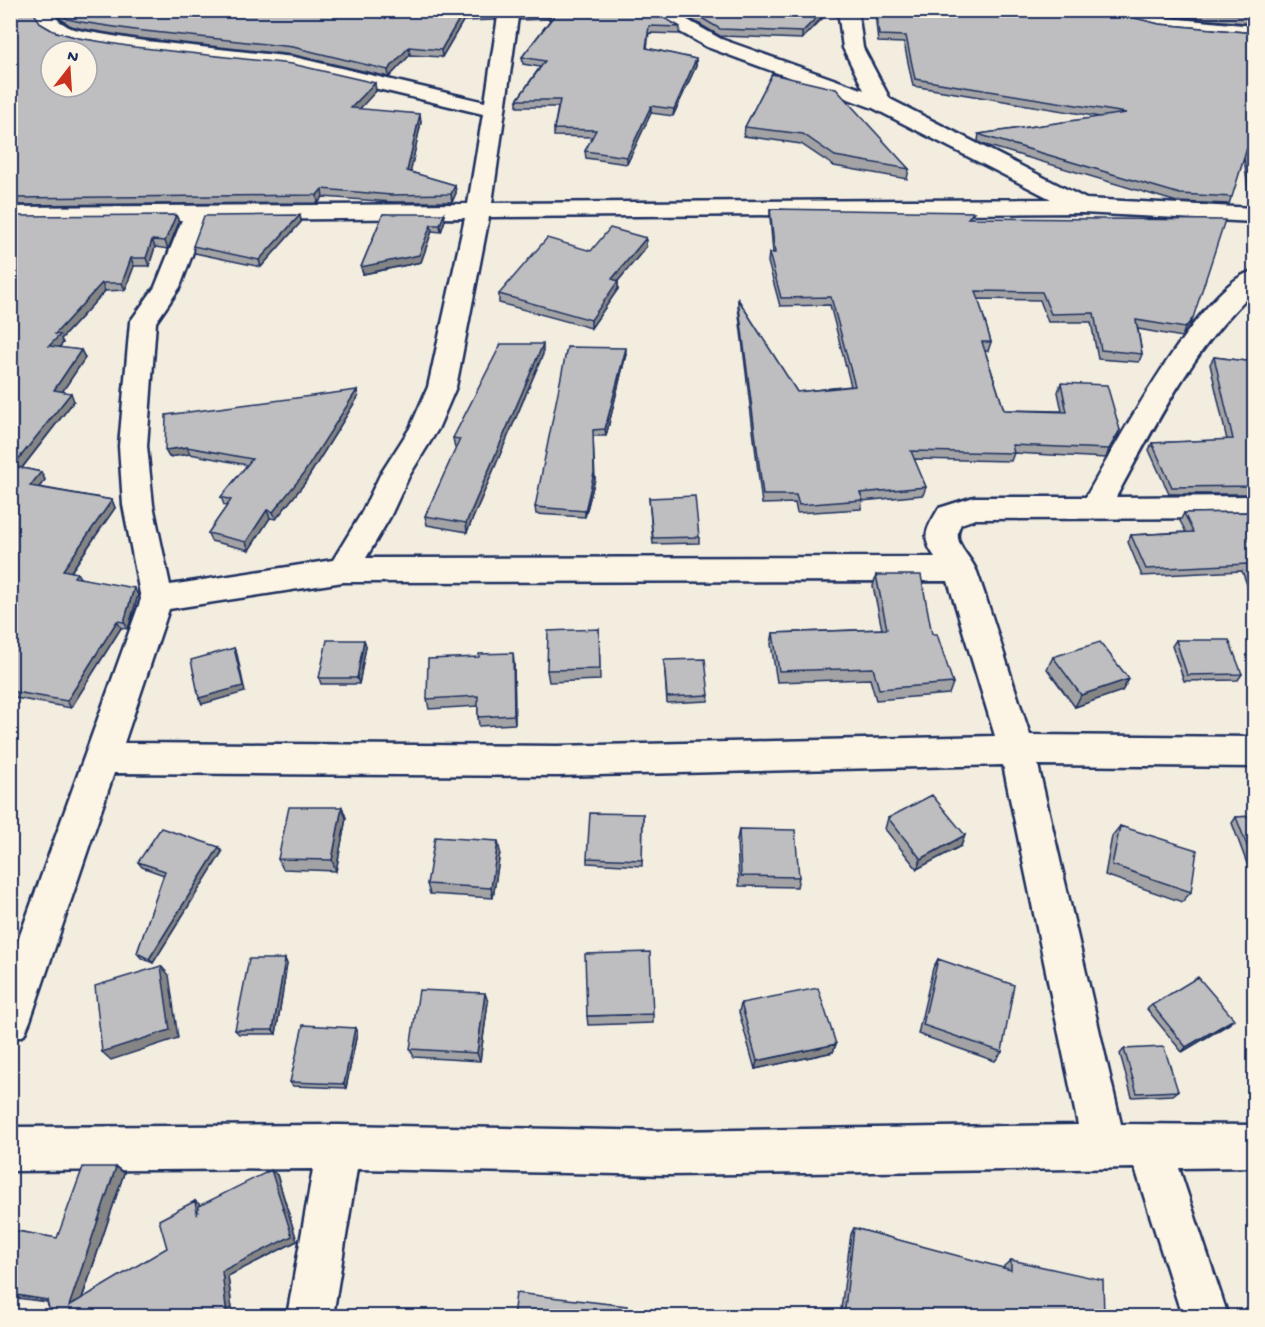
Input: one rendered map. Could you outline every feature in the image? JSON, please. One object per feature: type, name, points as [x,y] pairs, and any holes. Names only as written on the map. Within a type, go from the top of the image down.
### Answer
[{"type":"street","points":[[41,10],[52,25],[63,32],[81,37],[137,46],[294,63],[493,110]]},
{"type":"street","points":[[343,570],[424,429],[442,387],[479,209],[509,10]]},
{"type":"street","points":[[655,10],[714,43],[881,103],[1082,206]]},
{"type":"street","points":[[848,10],[854,48],[881,103]]},
{"type":"street","points":[[1098,10],[1157,23],[1254,31]]},
{"type":"street","points":[[1242,10],[1254,31]]},
{"type":"street","points":[[10,214],[1082,206],[1254,215]]},
{"type":"street","points":[[10,1021],[157,599],[138,505],[133,446],[143,322],[167,287],[196,213]]},
{"type":"street","points":[[1095,508],[1149,413],[1179,366],[1209,325],[1254,278]]},
{"type":"street","points":[[1104,1146],[1017,750],[960,569],[941,542],[942,530],[950,516],[974,508],[1254,507]]},
{"type":"street","points":[[157,599],[343,570],[960,569]]},
{"type":"street","points":[[102,758],[557,761],[1017,750],[1254,752]]},
{"type":"street","points":[[1150,1146],[1205,1317]]},
{"type":"street","points":[[10,1149],[339,1147],[670,1153],[1254,1146]]},
{"type":"street","points":[[310,1317],[339,1147]]},
{"type":"building","points":[[10,10],[32,10],[41,24],[53,31],[84,39],[39,39],[39,99],[99,99],[99,41],[292,64],[375,83],[351,108],[420,114],[407,171],[455,185],[451,194],[391,195],[322,189],[317,195],[10,198]]},
{"type":"building","points":[[57,10],[495,10],[495,13],[462,14],[441,50],[409,47],[388,70],[293,47],[81,22],[68,19]]},
{"type":"building","points":[[520,10],[650,10],[680,27],[649,26],[646,48],[696,59],[674,109],[651,106],[627,157],[585,151],[596,130],[554,129],[560,100],[517,100],[545,61],[522,57],[557,12],[519,13]]},
{"type":"building","points":[[688,10],[824,10],[802,32],[720,29]]},
{"type":"building","points":[[877,10],[1102,10],[1159,24],[1254,33],[1254,199],[1247,148],[1232,197],[1180,194],[979,134],[1126,113],[915,79],[906,36],[879,35]]},
{"type":"building","points":[[1190,10],[1254,10],[1254,16]]},
{"type":"building","points":[[772,74],[836,89],[909,169],[835,156],[803,134],[745,127]]},
{"type":"building","points":[[770,209],[974,212],[968,218],[1225,220],[1193,318],[1185,328],[1136,320],[1142,354],[1101,350],[1094,313],[1051,314],[1042,292],[976,291],[991,342],[982,342],[1004,410],[1067,412],[1061,383],[1107,385],[1120,430],[1109,449],[1012,445],[1014,453],[911,451],[926,487],[860,493],[863,500],[799,505],[796,495],[763,495],[738,299],[797,392],[855,386],[831,297],[781,298],[769,253],[775,253]]},
{"type":"building","points":[[383,214],[444,214],[440,225],[431,225],[419,255],[361,267]]},
{"type":"building","points":[[176,215],[165,241],[152,240],[146,258],[131,258],[122,283],[102,283],[55,334],[60,335],[49,346],[81,350],[54,390],[71,393],[13,466],[41,472],[30,486],[112,500],[63,570],[77,573],[74,577],[134,588],[124,622],[117,621],[67,701],[10,691],[10,315],[14,312],[10,301],[10,216]]},
{"type":"building","points":[[300,215],[259,260],[193,246],[204,216]]},
{"type":"building","points":[[610,228],[646,238],[612,279],[618,281],[591,320],[499,294],[547,238],[591,251]]},
{"type":"building","points":[[501,344],[543,344],[466,523],[425,516],[460,439],[453,438]]},
{"type":"building","points":[[567,347],[626,348],[605,429],[593,430],[594,473],[585,511],[535,507]]},
{"type":"building","points":[[1214,357],[1254,362],[1254,486],[1172,487],[1152,443],[1233,439]]},
{"type":"building","points":[[357,390],[302,476],[273,512],[267,510],[246,542],[208,533],[231,500],[221,497],[252,459],[187,447],[165,450],[166,415]]},
{"type":"building","points":[[695,496],[699,537],[653,538],[649,498]]},
{"type":"building","points":[[1254,512],[1254,585],[1247,564],[1146,569],[1131,535],[1193,532],[1184,513]]},
{"type":"building","points":[[876,575],[921,575],[932,634],[937,634],[953,683],[879,689],[873,668],[779,671],[773,633],[887,629]]},
{"type":"building","points":[[599,629],[600,669],[547,670],[548,631]]},
{"type":"building","points":[[327,640],[364,640],[357,678],[319,678]]},
{"type":"building","points":[[1176,640],[1229,640],[1242,674],[1187,675]]},
{"type":"building","points":[[1100,642],[1129,679],[1081,695],[1053,657]]},
{"type":"building","points":[[234,648],[243,686],[199,698],[191,660]]},
{"type":"building","points":[[513,653],[514,715],[478,717],[478,696],[427,699],[428,659]]},
{"type":"building","points":[[705,659],[709,695],[667,697],[664,660]]},
{"type":"building","points":[[932,795],[965,835],[921,859],[888,818]]},
{"type":"building","points":[[289,807],[342,807],[332,860],[278,859]]},
{"type":"building","points":[[590,813],[643,814],[642,860],[587,858]]},
{"type":"building","points":[[1254,816],[1254,864],[1236,817]]},
{"type":"building","points":[[1120,826],[1197,850],[1191,892],[1112,865]]},
{"type":"building","points":[[161,828],[219,847],[149,959],[137,953],[165,871],[138,862]]},
{"type":"building","points":[[739,829],[795,830],[799,877],[741,876]]},
{"type":"building","points":[[435,837],[498,841],[491,888],[427,884]]},
{"type":"building","points":[[650,952],[653,1014],[587,1016],[585,954]]},
{"type":"building","points":[[249,959],[285,959],[273,1030],[235,1030]]},
{"type":"building","points":[[938,959],[1014,985],[1002,1052],[923,1025]]},
{"type":"building","points":[[161,966],[170,1030],[102,1052],[95,986]]},
{"type":"building","points":[[1198,977],[1234,1019],[1186,1047],[1152,1005]]},
{"type":"building","points":[[818,988],[836,1044],[757,1061],[741,1003]]},
{"type":"building","points":[[419,990],[485,993],[477,1053],[410,1049]]},
{"type":"building","points":[[303,1025],[355,1028],[344,1084],[290,1082]]},
{"type":"building","points":[[1164,1047],[1178,1091],[1137,1093],[1124,1049]]},
{"type":"building","points":[[83,1167],[116,1167],[69,1306],[167,1248],[159,1220],[195,1201],[197,1215],[199,1206],[271,1170],[292,1236],[222,1271],[227,1317],[51,1317],[47,1300],[10,1294],[10,1230],[57,1238]]},
{"type":"building","points":[[854,1228],[1011,1270],[1011,1260],[1103,1280],[1104,1317],[844,1317]]},
{"type":"building","points":[[516,1293],[627,1306],[626,1317],[513,1317]]}]
